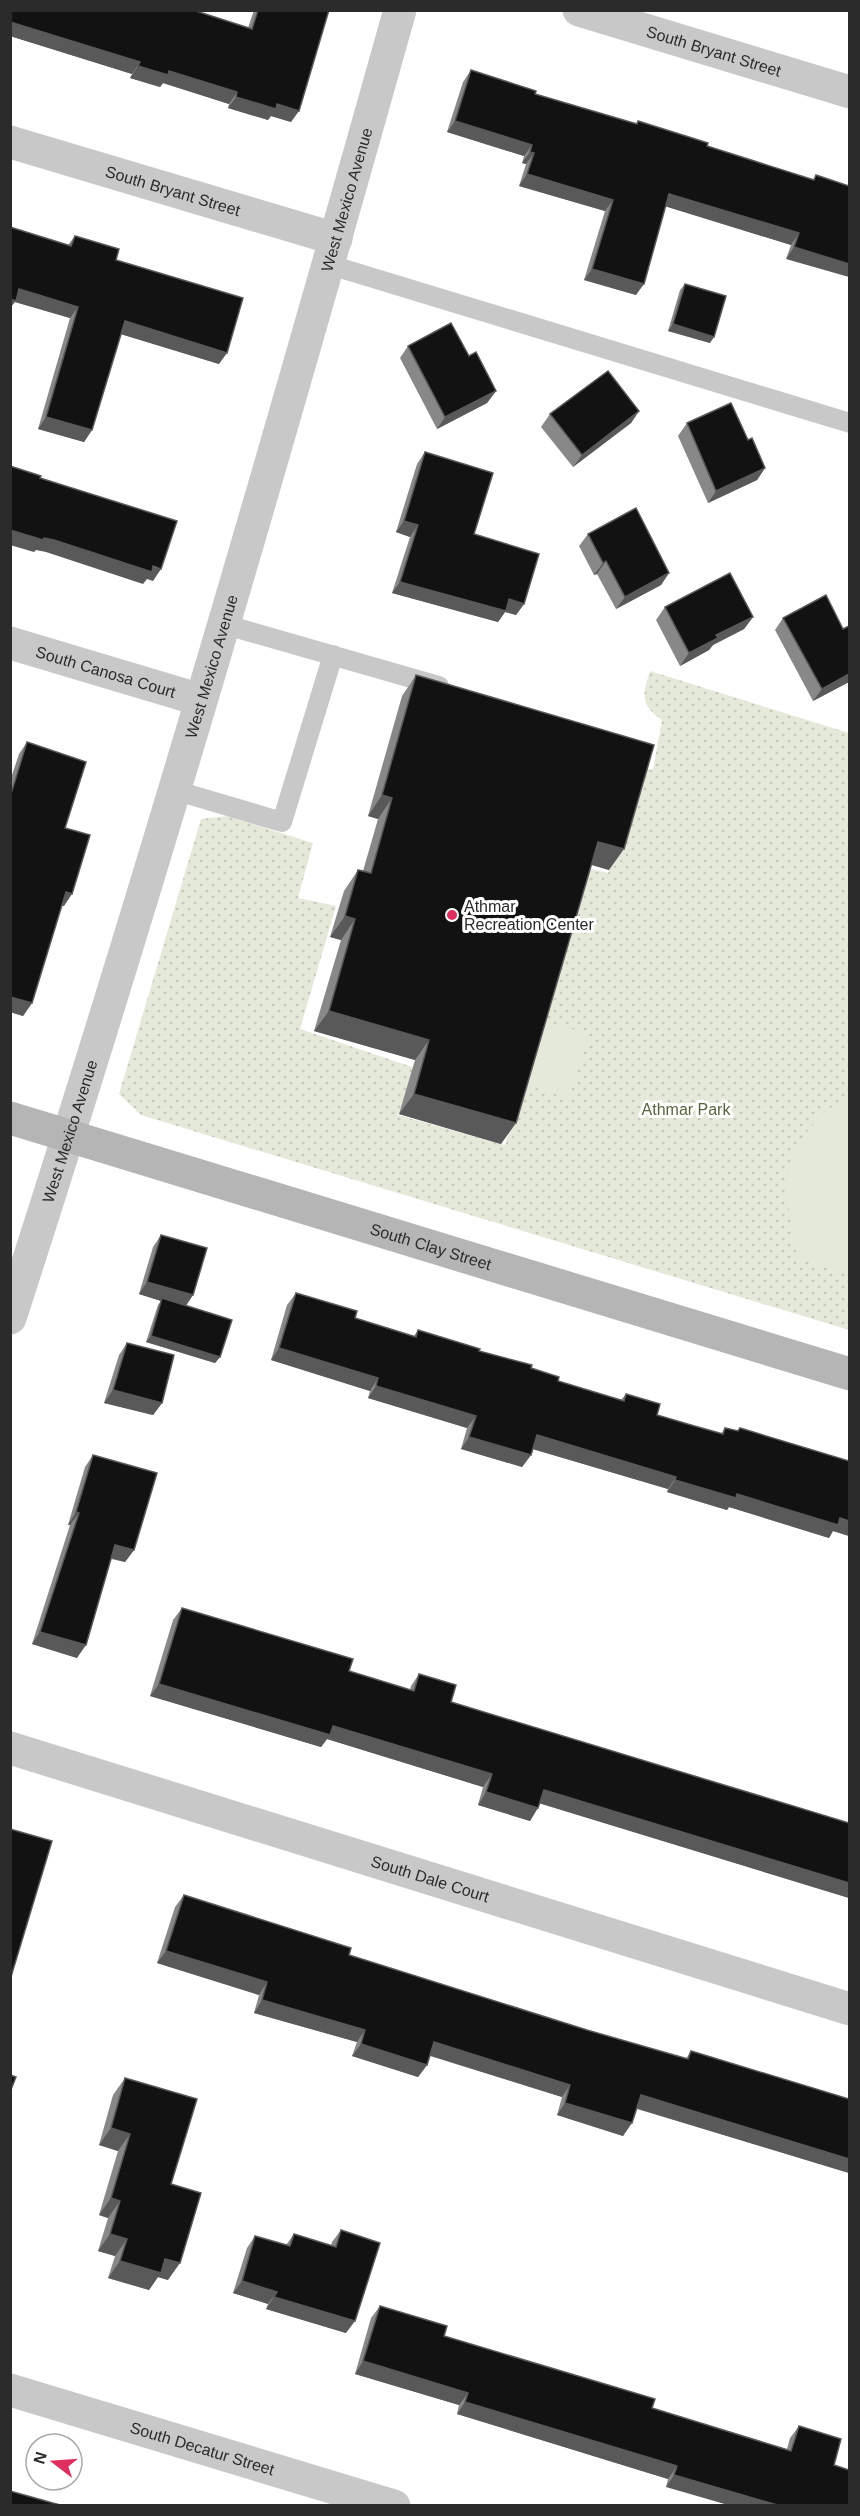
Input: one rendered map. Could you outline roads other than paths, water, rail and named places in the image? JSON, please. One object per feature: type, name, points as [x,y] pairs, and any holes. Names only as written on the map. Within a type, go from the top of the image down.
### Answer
[{"type":"street","name":"West Mexico Avenue","points":[[10,1318],[69,1136],[201,700],[400,10]]},
{"type":"street","name":"South Bryant Street","points":[[579,10],[849,92]]},
{"type":"street","name":"South Bryant Street","points":[[10,142],[331,252]]},
{"type":"street","name":"South Canosa Court","points":[[10,643],[201,700]]},
{"type":"street","name":"South Clay Street","points":[[10,1118],[849,1374]]},
{"type":"street","name":"South Dale Court","points":[[10,1748],[849,2009]]},
{"type":"street","name":"South Decatur Street","points":[[10,2390],[323,2495],[394,2505]]},
{"type":"lane","points":[[331,252],[849,423]]},
{"type":"lane","points":[[223,624],[460,692]]},
{"type":"lane","points":[[174,790],[282,822],[333,656]]},
{"type":"place","name":"Athmar Recreation Center","points":[[452,915]]},
{"type":"park label","name":"Athmar Park","points":[[686,1109]]}]
